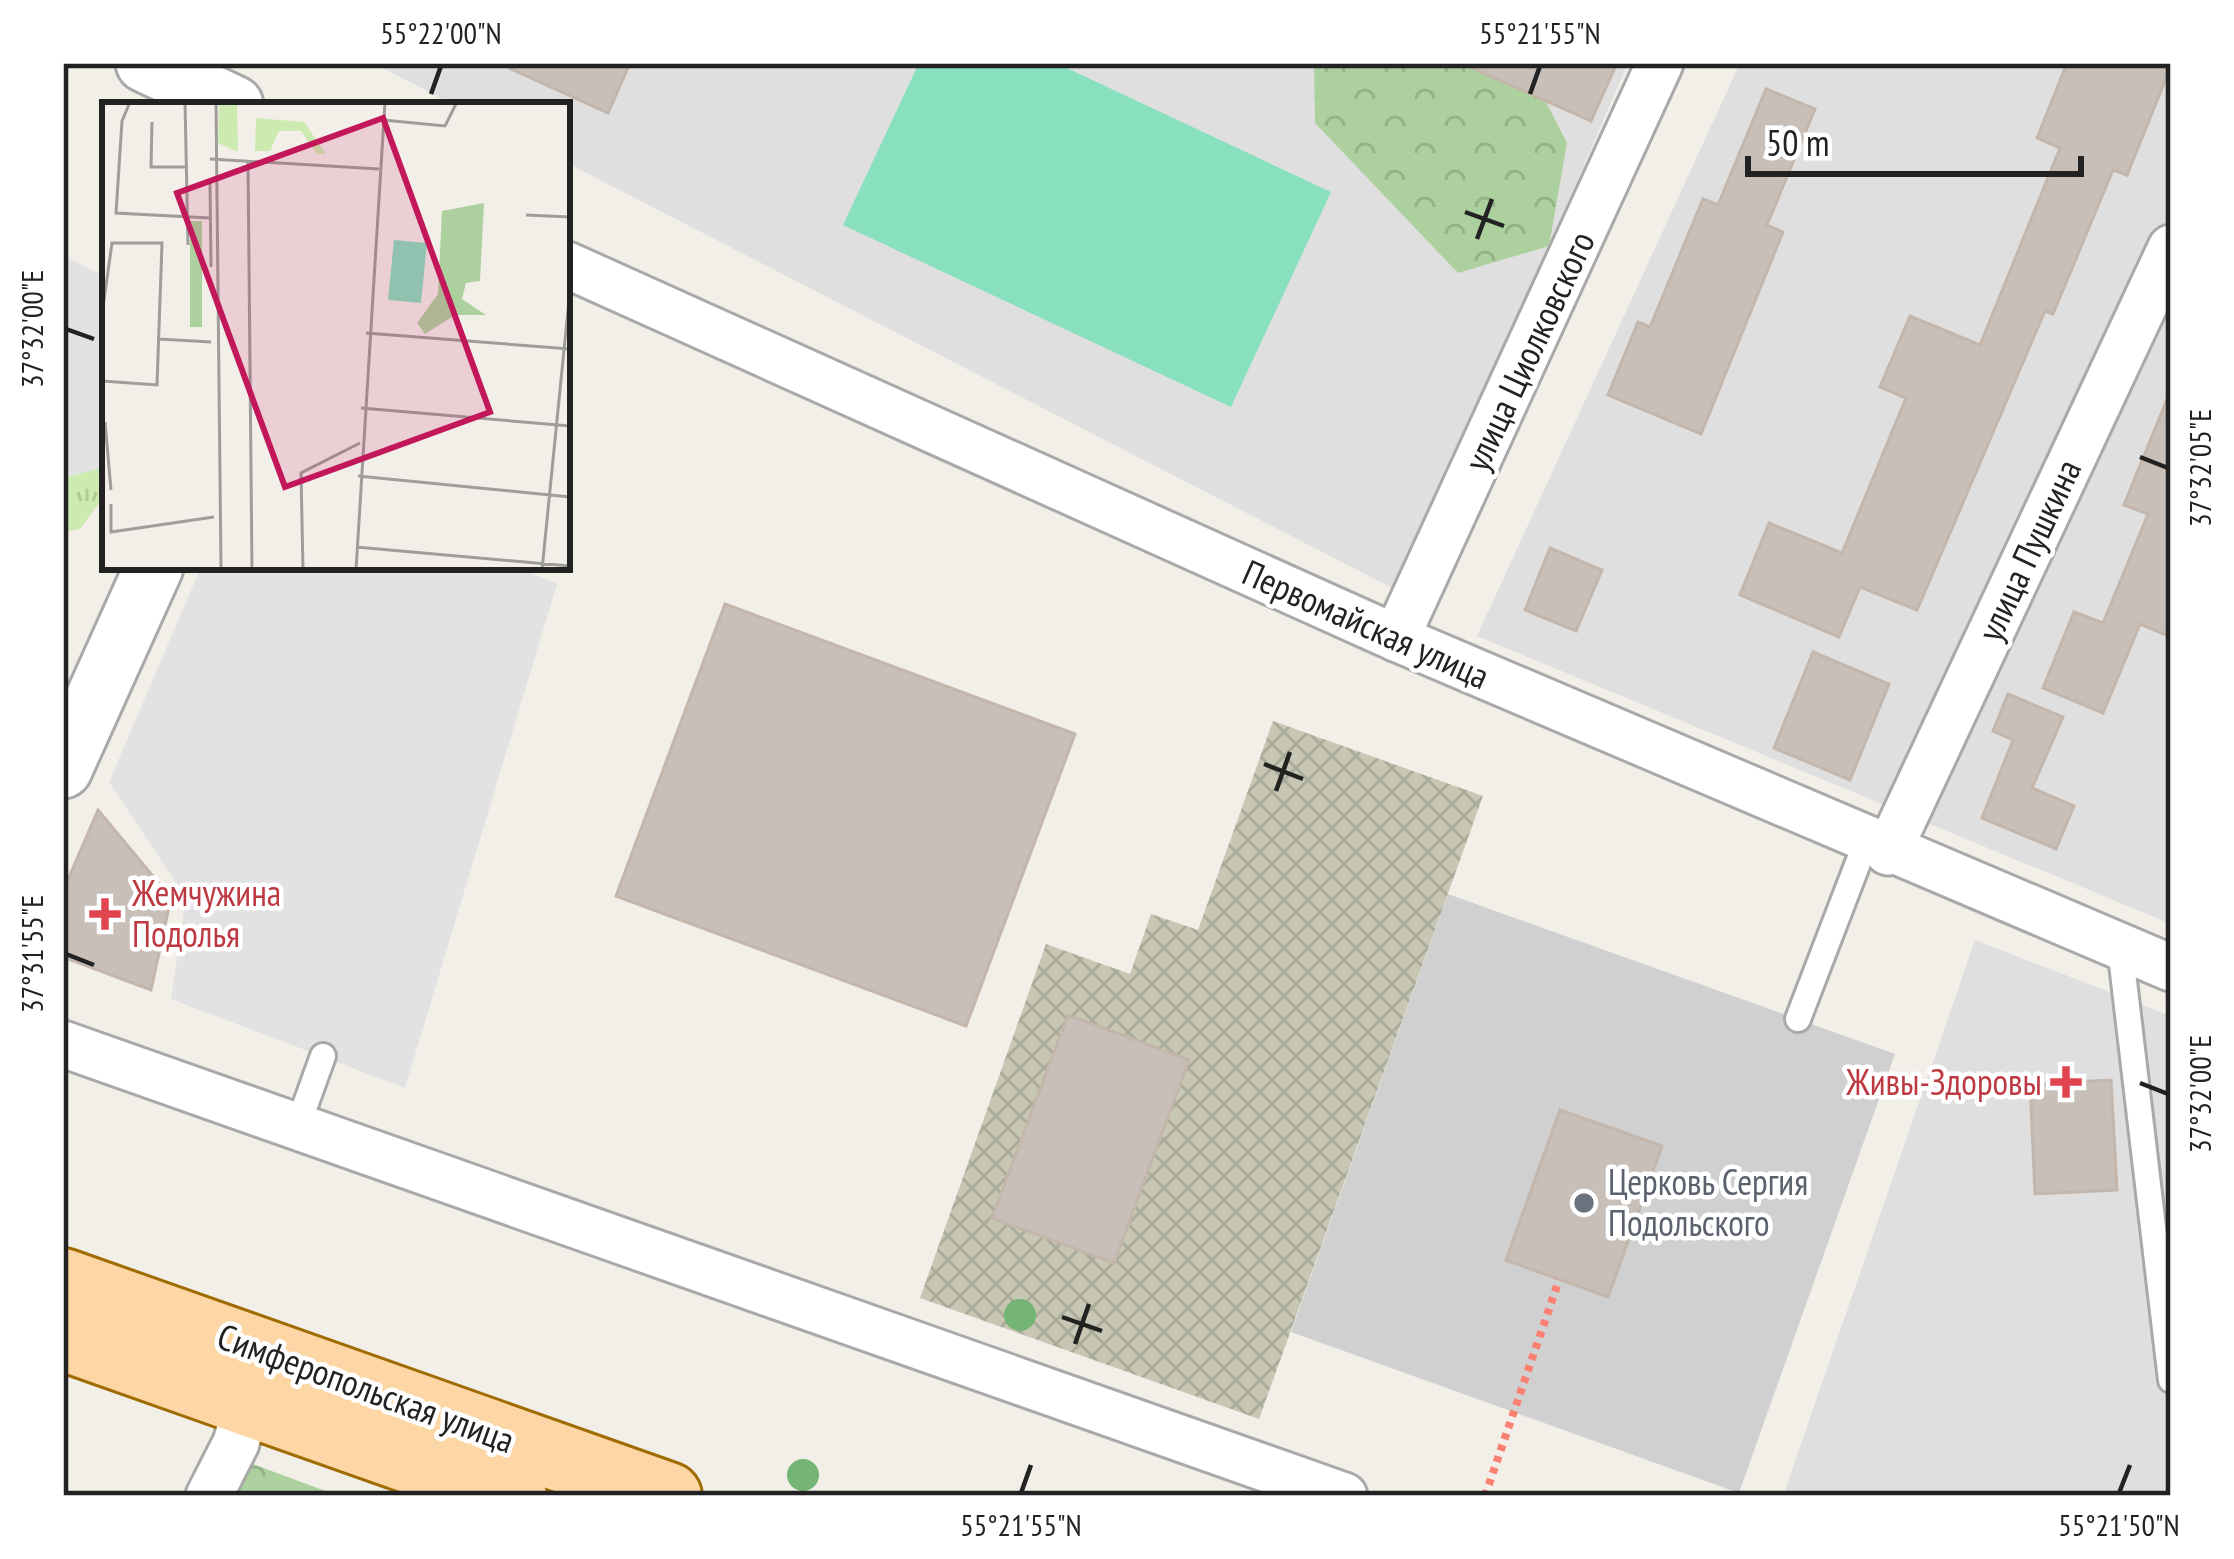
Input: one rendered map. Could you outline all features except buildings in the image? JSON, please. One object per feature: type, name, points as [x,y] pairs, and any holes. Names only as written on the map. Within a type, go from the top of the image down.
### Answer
[{"type":"main road","name":"Симферопольская улица","points":[[63,1282],[668,1496]]},
{"type":"main road","name":"Симферопольская улица","points":[[63,1337],[513,1496]]},
{"type":"street","points":[[145,63],[228,102]]},
{"type":"street","name":"улица Циолковского","points":[[1396,638],[1660,63]]},
{"type":"street","name":"улица Пушкина","points":[[1877,847],[2171,248]]},
{"type":"street","name":"Первомайская улица","points":[[570,266],[1396,638],[1877,847],[2171,968]]},
{"type":"street","points":[[63,769],[153,570]]},
{"type":"street","points":[[63,1044],[1344,1496]]},
{"type":"street","points":[[209,1496],[236,1443],[247,1403]]},
{"type":"lane","points":[[1798,1019],[1877,847]]},
{"type":"lane","points":[[2120,947],[2171,1380]]},
{"type":"lane","points":[[297,1128],[323,1056]]},
{"type":"path","points":[[1485,1496],[1559,1280]]},
{"type":"shaded area","points":[[373,63],[1628,63],[1400,592],[570,165],[570,102],[448,102]]},
{"type":"shaded area","points":[[1740,63],[2171,63],[2171,924],[1477,636]]},
{"type":"shaded area","points":[[63,255],[102,275],[102,464],[63,478]]},
{"type":"shaded area","points":[[200,570],[522,570],[557,584],[405,1088],[171,999],[186,898],[109,782]]},
{"type":"shaded area","points":[[1273,721],[1483,796],[1259,1419],[920,1298],[1046,944],[1130,974],[1151,914],[1198,930]]},
{"type":"shaded area","points":[[1448,894],[1895,1054],[1739,1493],[1291,1332]]},
{"type":"shaded area","points":[[1975,940],[2171,1016],[2171,1496],[1783,1496]]},
{"type":"green space","points":[[919,63],[1056,63],[1331,192],[1231,407],[843,225]]},
{"type":"green space","points":[[1314,63],[1526,63],[1567,143],[1549,246],[1458,273],[1315,123]]},
{"type":"green space","points":[[100,468],[102,499],[80,529],[63,532],[63,478]]},
{"type":"green space","points":[[250,1463],[339,1496],[237,1496]]},
{"type":"place","name":"Жемчужина Подолья","points":[[105,914]]},
{"type":"place","name":"Живы-Здоровы","points":[[2066,1082]]},
{"type":"place","name":"Церковь Сергия Подольского","points":[[1584,1203]]}]
